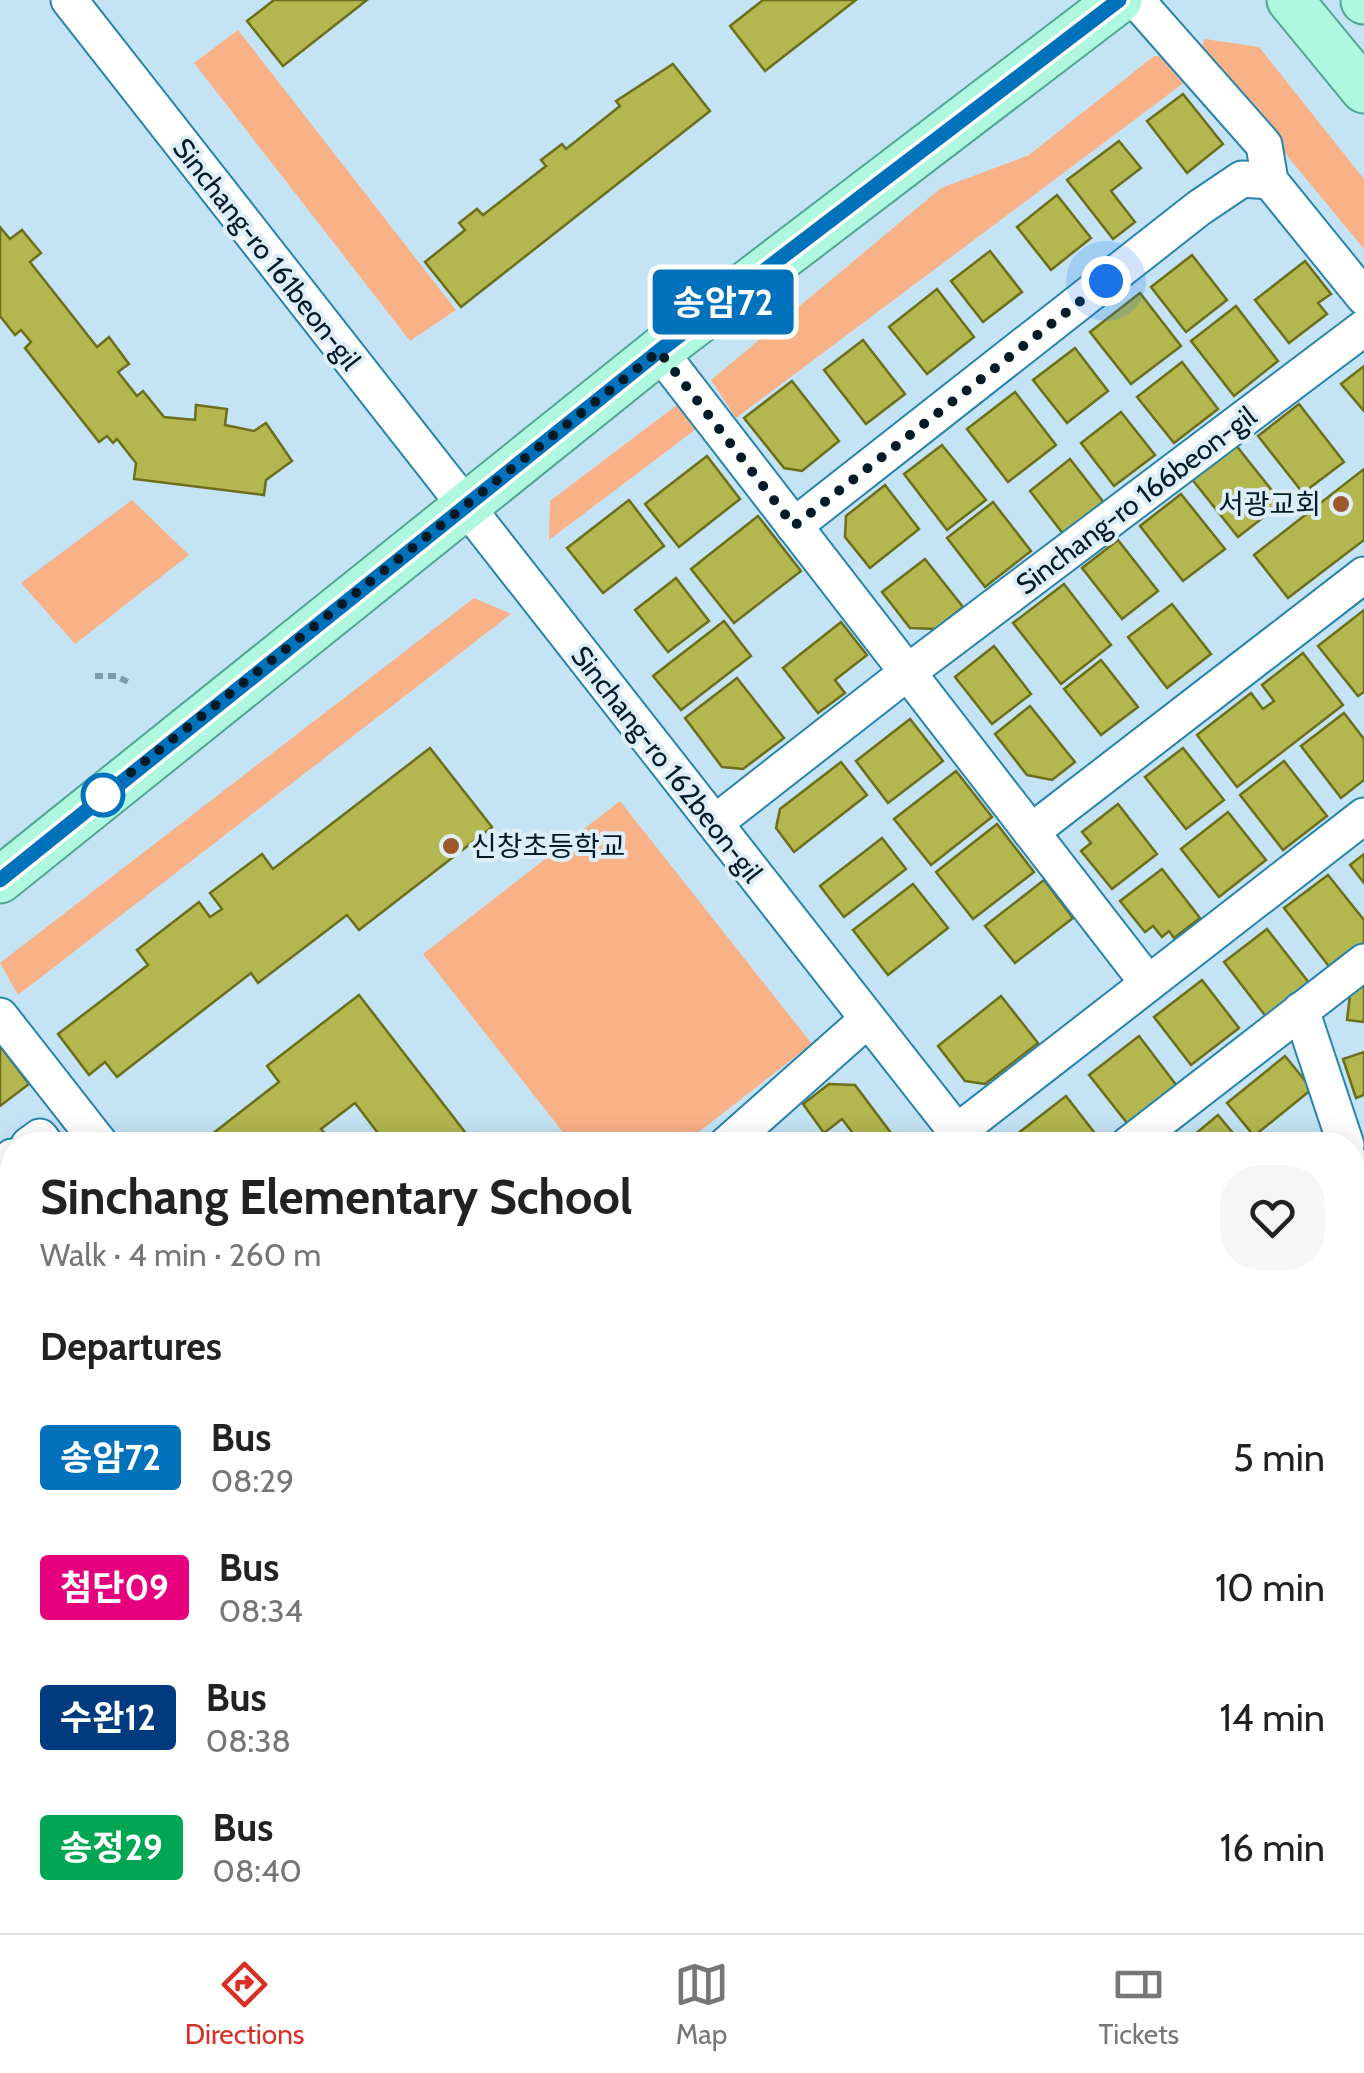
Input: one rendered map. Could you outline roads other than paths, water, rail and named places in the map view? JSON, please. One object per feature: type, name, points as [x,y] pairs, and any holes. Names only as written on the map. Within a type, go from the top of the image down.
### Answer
[{"type":"main road","points":[[0,880],[659,351],[1119,0]]},
{"type":"main road","points":[[1290,0],[1364,90]]},
{"type":"street","name":"Sinchang-ro 161beon-gil","points":[[69,0],[465,510]]},
{"type":"street","points":[[1136,0],[1264,145],[1270,181],[1364,297]]},
{"type":"street","points":[[794,526],[1200,208],[1242,179],[1270,181]]},
{"type":"street","name":"Sinchang-ro 166beon-gil","points":[[716,822],[1364,328]]},
{"type":"street","points":[[659,351],[1148,984]]},
{"type":"street","name":"Sinchang-ro 162beon-gil","points":[[465,510],[716,822],[957,1132]]},
{"type":"street","points":[[1031,832],[1364,576]]},
{"type":"street","name":"Sinchang-ro 162beon-gil","points":[[969,1132],[1148,984],[1364,816]]},
{"type":"street","points":[[1145,1132],[1364,962]]},
{"type":"street","points":[[1301,1010],[1342,1132]]},
{"type":"street","points":[[0,1016],[90,1132]]},
{"type":"street","points":[[754,1132],[867,1020]]},
{"type":"place","name":"서광교회","points":[[1341,504]]},
{"type":"place","name":"신창초등학교","points":[[451,846]]}]
